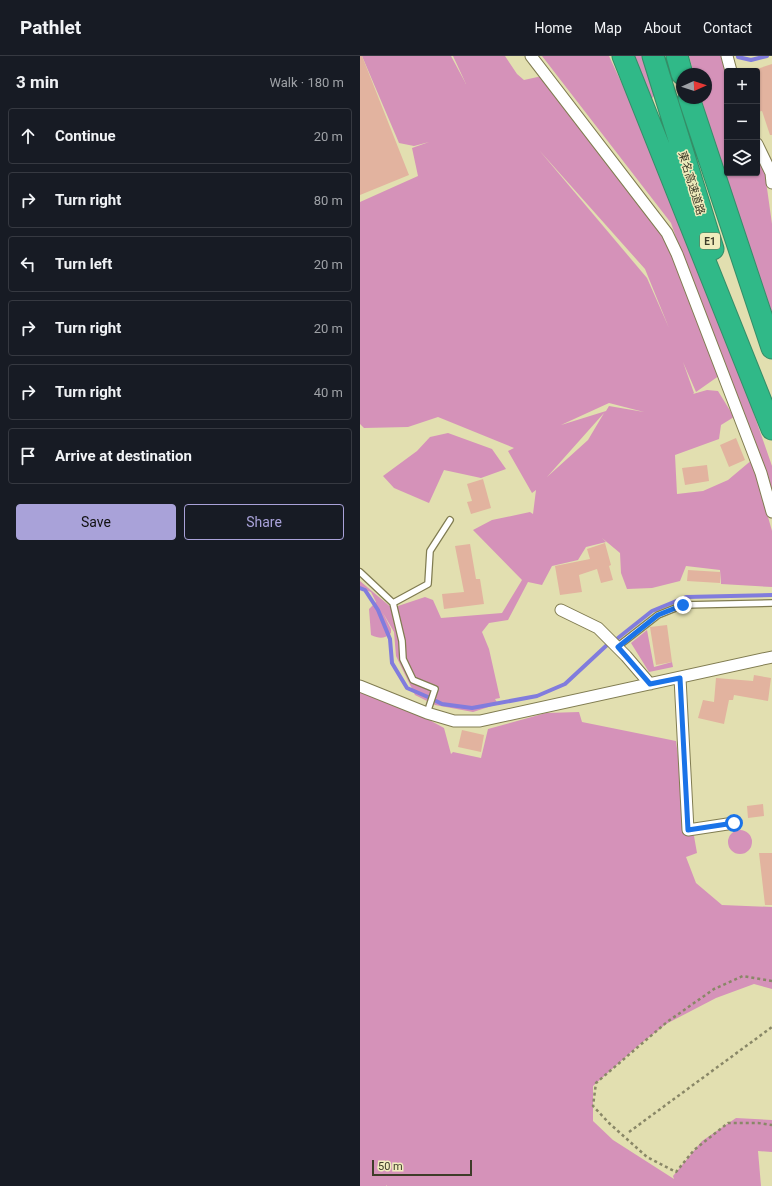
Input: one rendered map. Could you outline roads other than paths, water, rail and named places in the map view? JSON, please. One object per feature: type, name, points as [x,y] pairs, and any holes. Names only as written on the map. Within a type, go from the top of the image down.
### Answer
[{"type":"highway","points":[[623,56],[772,429]]},
{"type":"highway","name":"東名高速道路","points":[[653,56],[708,233],[772,424]]},
{"type":"highway","points":[[677,56],[680,68]]},
{"type":"highway","name":"東名高速道路","points":[[691,104],[772,348]]},
{"type":"street","points":[[532,56],[667,233],[677,254],[761,473],[772,512]]},
{"type":"street","points":[[727,56],[730,68]]},
{"type":"street","points":[[760,150],[772,176]]},
{"type":"street","points":[[561,610],[598,628],[618,647],[650,684]]},
{"type":"street","points":[[360,686],[428,713],[454,721],[480,721],[772,658]]},
{"type":"street","points":[[680,678],[688,830],[734,823]]},
{"type":"lane","points":[[393,603],[428,584],[430,551],[450,520]]},
{"type":"lane","points":[[360,572],[393,603],[402,641],[403,659],[413,680],[435,689],[428,713]]},
{"type":"lane","points":[[618,647],[658,615],[683,605],[772,603]]},
{"type":"waterway","points":[[738,56],[751,60],[767,56]]},
{"type":"waterway","points":[[360,588],[365,590],[378,610],[390,639],[392,663],[407,688],[428,697]]},
{"type":"waterway","points":[[618,638],[652,611],[686,597],[772,595]]},
{"type":"waterway","points":[[436,701],[442,704],[472,708],[537,696],[565,684],[607,645]]}]
